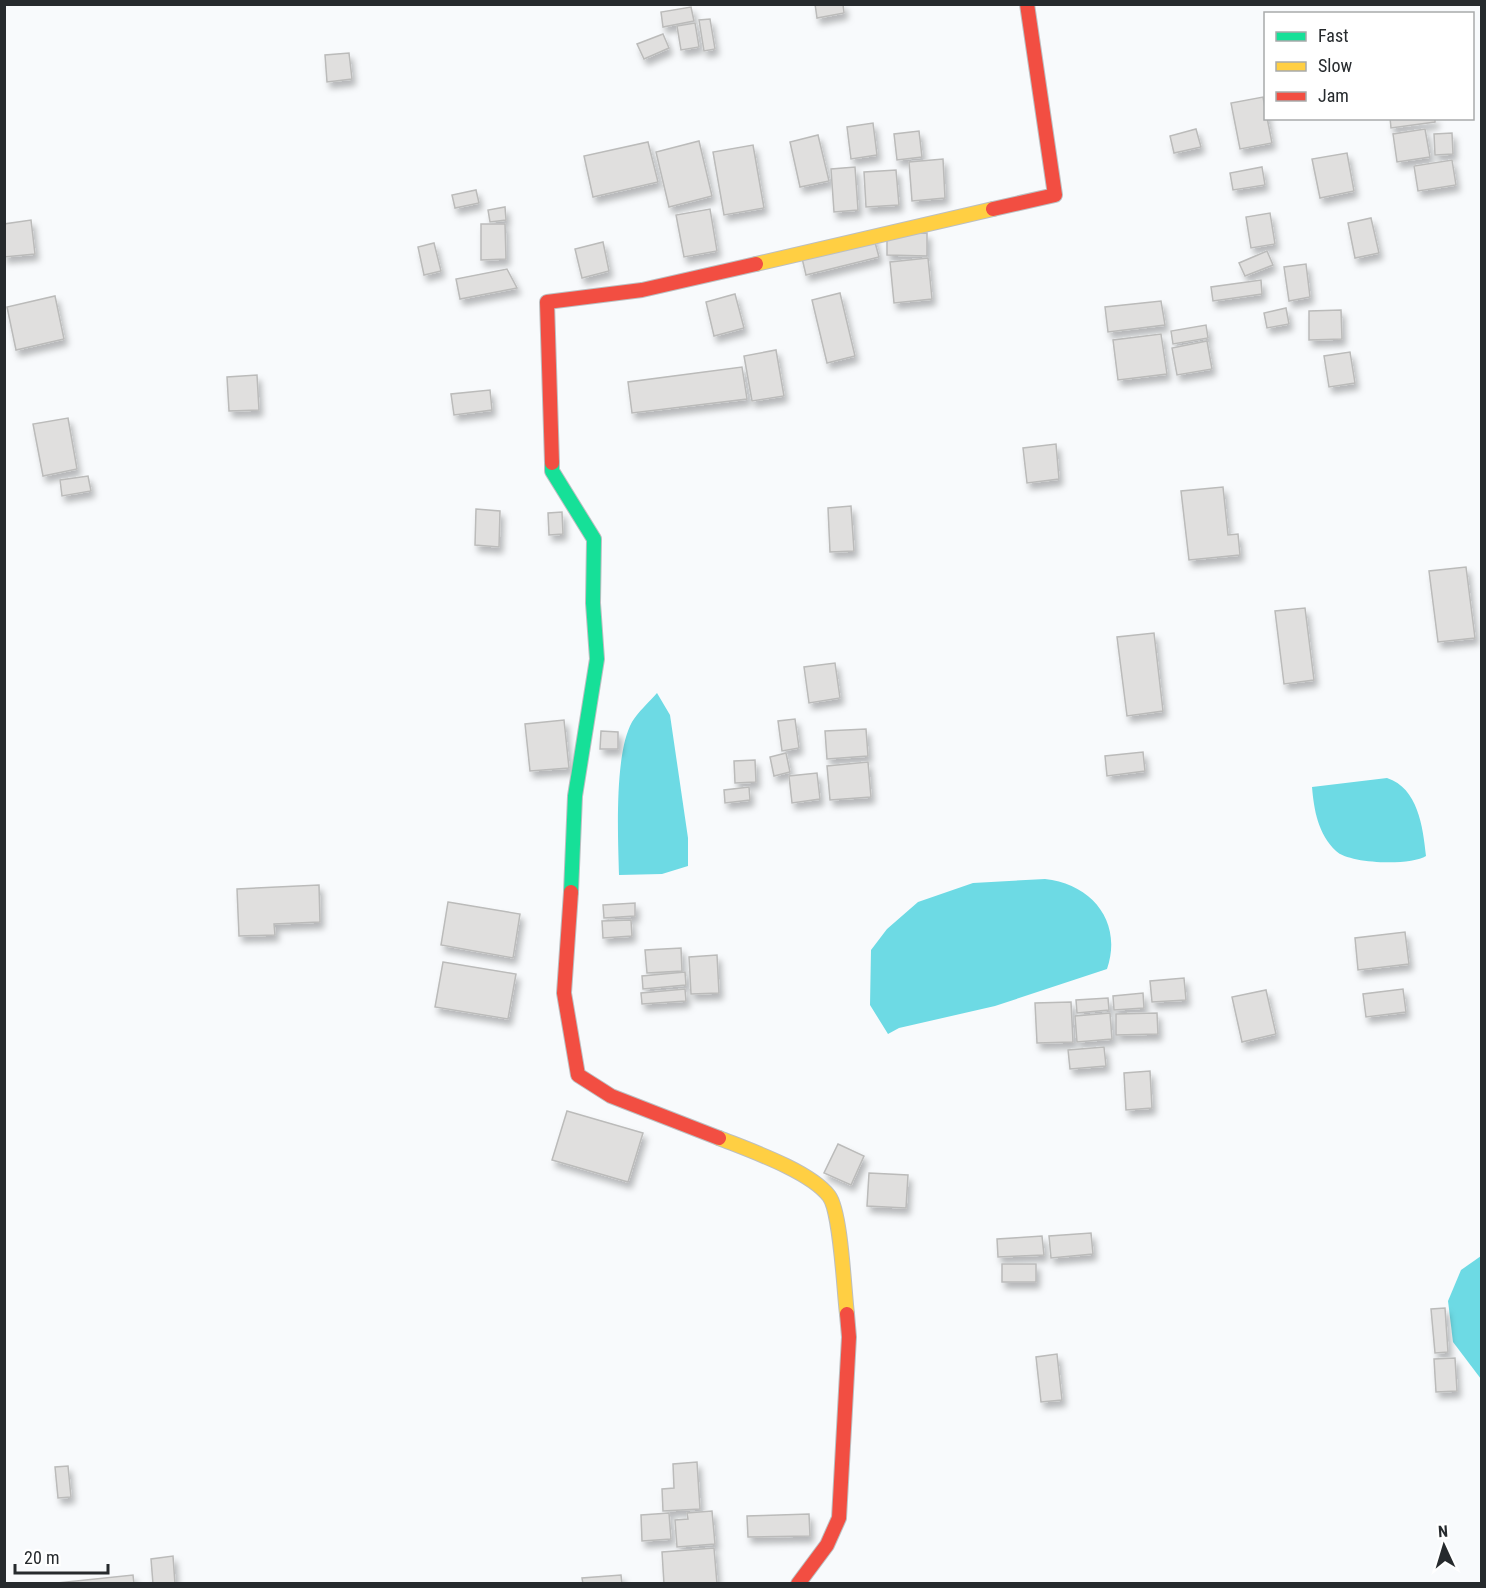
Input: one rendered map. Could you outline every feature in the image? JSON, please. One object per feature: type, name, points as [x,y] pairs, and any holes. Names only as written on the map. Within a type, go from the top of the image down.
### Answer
[{"type":"street","points":[[798,1584],[827,1545],[839,1518],[849,1337],[837,1224],[830,1197],[812,1181],[764,1156],[611,1096],[578,1075],[564,993],[569,951],[575,796],[597,659],[592,603],[594,539],[552,471],[547,302],[642,290],[1055,195],[1027,4]]},
{"type":"water","points":[[657,693],[670,715],[688,838],[688,866],[662,874],[619,875],[618,796],[622,754],[632,722]]},
{"type":"water","points":[[1387,778],[1406,790],[1412,799],[1421,821],[1426,856],[1407,861],[1380,862],[1353,859],[1336,851],[1321,829],[1312,787]]},
{"type":"water","points":[[1045,879],[1062,882],[1077,889],[1100,908],[1111,936],[1111,952],[1107,969],[995,1006],[899,1028],[888,1034],[870,1005],[871,950],[887,929],[918,902],[973,883]]},
{"type":"water","points":[[1481,1256],[1481,1379],[1453,1342],[1448,1301],[1461,1270]]},
{"type":"building","points":[[815,4],[843,4],[844,13],[817,18]]},
{"type":"building","points":[[691,7],[694,21],[663,27],[661,12]]},
{"type":"building","points":[[710,19],[715,49],[704,51],[699,20]]},
{"type":"building","points":[[695,23],[699,47],[681,50],[677,26]]},
{"type":"building","points":[[663,34],[669,48],[644,59],[637,44]]},
{"type":"building","points":[[349,53],[352,79],[327,82],[325,55]]},
{"type":"building","points":[[1263,97],[1264,120],[1268,120],[1272,143],[1240,149],[1231,103]]},
{"type":"building","points":[[1390,120],[1435,120],[1435,122],[1391,128]]},
{"type":"building","points":[[873,123],[877,155],[851,159],[847,127]]},
{"type":"building","points":[[1196,129],[1201,147],[1174,153],[1170,136]]},
{"type":"building","points":[[1425,129],[1430,157],[1397,162],[1393,134]]},
{"type":"building","points":[[919,131],[922,157],[897,160],[894,134]]},
{"type":"building","points":[[1452,133],[1453,154],[1435,155],[1434,134]]},
{"type":"building","points":[[818,135],[829,181],[800,187],[790,142]]},
{"type":"building","points":[[699,141],[712,196],[669,207],[656,152]]},
{"type":"building","points":[[648,142],[658,182],[593,197],[584,156]]},
{"type":"building","points":[[753,145],[764,208],[724,215],[713,152]]},
{"type":"building","points":[[1347,153],[1354,191],[1320,198],[1312,159]]},
{"type":"building","points":[[943,159],[945,198],[912,201],[909,162]]},
{"type":"building","points":[[1452,160],[1456,185],[1418,191],[1414,166]]},
{"type":"building","points":[[855,167],[858,210],[834,212],[831,169]]},
{"type":"building","points":[[1262,167],[1265,185],[1233,190],[1230,173]]},
{"type":"building","points":[[896,170],[899,205],[866,207],[864,172]]},
{"type":"building","points":[[476,190],[479,203],[455,208],[452,195]]},
{"type":"building","points":[[505,207],[506,220],[490,222],[488,210]]},
{"type":"building","points":[[710,209],[717,251],[684,257],[676,215]]},
{"type":"building","points":[[1270,213],[1275,244],[1251,248],[1246,217]]},
{"type":"building","points":[[1371,218],[1379,253],[1355,258],[1348,223]]},
{"type":"building","points":[[31,220],[35,254],[4,257],[4,224]]},
{"type":"building","points":[[481,224],[505,224],[506,259],[481,260]]},
{"type":"building","points":[[927,233],[927,256],[887,255],[887,234]]},
{"type":"building","points":[[873,235],[879,257],[806,275],[801,254]]},
{"type":"building","points":[[603,242],[609,271],[582,278],[575,249]]},
{"type":"building","points":[[434,243],[441,271],[424,275],[418,247]]},
{"type":"building","points":[[1267,251],[1273,265],[1245,276],[1239,263]]},
{"type":"building","points":[[928,258],[932,299],[894,303],[890,262]]},
{"type":"building","points":[[1306,264],[1310,297],[1289,301],[1284,267]]},
{"type":"building","points":[[507,269],[517,288],[460,299],[456,279]]},
{"type":"building","points":[[1261,280],[1262,294],[1213,301],[1211,287]]},
{"type":"building","points":[[840,293],[855,356],[827,363],[812,300]]},
{"type":"building","points":[[735,294],[744,328],[714,336],[706,302]]},
{"type":"building","points":[[55,296],[64,339],[16,350],[7,307]]},
{"type":"building","points":[[1161,301],[1165,325],[1108,332],[1105,307]]},
{"type":"building","points":[[1286,308],[1289,324],[1267,328],[1264,313]]},
{"type":"building","points":[[1341,310],[1342,339],[1309,340],[1309,311]]},
{"type":"building","points":[[1206,325],[1208,338],[1173,344],[1171,331]]},
{"type":"building","points":[[1161,334],[1167,374],[1118,380],[1113,340]]},
{"type":"building","points":[[1207,341],[1212,369],[1177,375],[1172,348]]},
{"type":"building","points":[[776,350],[784,396],[752,401],[744,356]]},
{"type":"building","points":[[1350,352],[1355,383],[1329,387],[1324,356]]},
{"type":"building","points":[[742,367],[747,399],[632,413],[628,382]]},
{"type":"building","points":[[257,375],[259,410],[229,411],[227,377]]},
{"type":"building","points":[[490,390],[492,410],[454,415],[451,394]]},
{"type":"building","points":[[68,418],[77,469],[43,476],[33,424]]},
{"type":"building","points":[[1056,444],[1059,479],[1027,483],[1023,448]]},
{"type":"building","points":[[88,476],[91,491],[62,496],[60,480]]},
{"type":"building","points":[[1223,487],[1228,535],[1238,534],[1240,555],[1189,560],[1181,491]]},
{"type":"building","points":[[851,506],[854,551],[830,552],[828,508]]},
{"type":"building","points":[[476,509],[500,511],[499,547],[475,545]]},
{"type":"building","points":[[562,512],[563,534],[549,535],[548,513]]},
{"type":"building","points":[[1466,567],[1475,638],[1438,642],[1429,571]]},
{"type":"building","points":[[1305,608],[1314,680],[1284,684],[1275,611]]},
{"type":"building","points":[[1154,633],[1163,711],[1127,716],[1117,637]]},
{"type":"building","points":[[835,663],[840,698],[809,703],[804,667]]},
{"type":"building","points":[[795,719],[799,748],[782,751],[778,721]]},
{"type":"building","points":[[564,720],[569,768],[530,771],[525,724]]},
{"type":"building","points":[[866,729],[868,756],[827,759],[825,731]]},
{"type":"building","points":[[601,731],[618,732],[618,749],[600,749]]},
{"type":"building","points":[[1143,752],[1145,771],[1107,776],[1105,756]]},
{"type":"building","points":[[786,753],[790,772],[774,776],[770,757]]},
{"type":"building","points":[[755,760],[756,782],[735,783],[734,761]]},
{"type":"building","points":[[868,762],[871,797],[830,800],[827,766]]},
{"type":"building","points":[[817,773],[820,799],[792,803],[789,776]]},
{"type":"building","points":[[749,787],[750,800],[725,803],[724,790]]},
{"type":"building","points":[[319,885],[320,922],[274,924],[275,935],[239,936],[237,889]]},
{"type":"building","points":[[448,902],[520,914],[513,958],[441,945]]},
{"type":"building","points":[[635,903],[635,916],[604,918],[603,905]]},
{"type":"building","points":[[631,920],[632,936],[603,938],[602,921]]},
{"type":"building","points":[[1405,932],[1409,964],[1358,970],[1355,938]]},
{"type":"building","points":[[681,948],[682,971],[647,973],[645,950]]},
{"type":"building","points":[[717,955],[719,993],[691,994],[689,957]]},
{"type":"building","points":[[443,962],[516,974],[508,1019],[435,1007]]},
{"type":"building","points":[[685,972],[686,985],[643,989],[642,976]]},
{"type":"building","points":[[1184,978],[1186,1000],[1152,1002],[1150,981]]},
{"type":"building","points":[[685,989],[686,1001],[642,1004],[641,993]]},
{"type":"building","points":[[1403,989],[1406,1012],[1366,1017],[1363,994]]},
{"type":"building","points":[[1266,990],[1276,1034],[1242,1042],[1232,997]]},
{"type":"building","points":[[1143,993],[1144,1008],[1114,1010],[1113,996]]},
{"type":"building","points":[[1108,998],[1109,1010],[1077,1013],[1076,1000]]},
{"type":"building","points":[[1071,1002],[1073,1042],[1037,1043],[1035,1003]]},
{"type":"building","points":[[1110,1013],[1112,1039],[1077,1042],[1075,1016]]},
{"type":"building","points":[[1157,1013],[1158,1034],[1116,1035],[1116,1014]]},
{"type":"building","points":[[1104,1047],[1106,1066],[1070,1069],[1068,1050]]},
{"type":"building","points":[[1150,1071],[1152,1108],[1126,1110],[1124,1073]]},
{"type":"building","points":[[567,1111],[643,1133],[628,1182],[552,1160]]},
{"type":"building","points":[[838,1144],[864,1156],[851,1185],[824,1173]]},
{"type":"building","points":[[869,1173],[908,1175],[906,1208],[867,1206]]},
{"type":"building","points":[[1091,1233],[1093,1254],[1051,1258],[1049,1236]]},
{"type":"building","points":[[1042,1236],[1044,1255],[998,1257],[997,1239]]},
{"type":"building","points":[[1002,1264],[1036,1264],[1036,1282],[1002,1282]]},
{"type":"building","points":[[1445,1308],[1448,1352],[1435,1353],[1431,1309]]},
{"type":"building","points":[[1057,1354],[1062,1400],[1041,1402],[1036,1357]]},
{"type":"building","points":[[1455,1358],[1457,1391],[1436,1392],[1434,1359]]},
{"type":"building","points":[[697,1462],[700,1509],[663,1511],[662,1489],[674,1488],[673,1464]]},
{"type":"building","points":[[68,1466],[71,1497],[58,1498],[55,1467]]},
{"type":"building","points":[[712,1511],[715,1544],[677,1547],[675,1520],[688,1519],[687,1513]]},
{"type":"building","points":[[669,1513],[671,1539],[642,1541],[641,1515]]},
{"type":"building","points":[[809,1514],[810,1536],[748,1537],[747,1516]]},
{"type":"building","points":[[714,1548],[717,1584],[664,1584],[662,1552]]},
{"type":"building","points":[[173,1556],[175,1584],[153,1584],[151,1559]]},
{"type":"building","points":[[133,1575],[134,1584],[57,1583]]},
{"type":"building","points":[[621,1575],[622,1584],[583,1584],[582,1578]]},
{"type":"traffic: fast","points":[[552,463],[552,471],[594,539],[593,603],[597,659],[575,796],[571,892]]},
{"type":"traffic: slow","points":[[756,264],[993,209]]},
{"type":"traffic: slow","points":[[719,1138],[794,1170],[808,1178],[829,1196],[839,1234],[847,1314]]},
{"type":"traffic: jam","points":[[993,209],[1055,195],[1027,4]]},
{"type":"traffic: jam","points":[[552,463],[547,302],[642,290],[756,264]]},
{"type":"traffic: jam","points":[[571,892],[564,993],[578,1075],[611,1096],[719,1138]]},
{"type":"traffic: jam","points":[[798,1584],[827,1545],[839,1518],[849,1337],[847,1314]]}]
